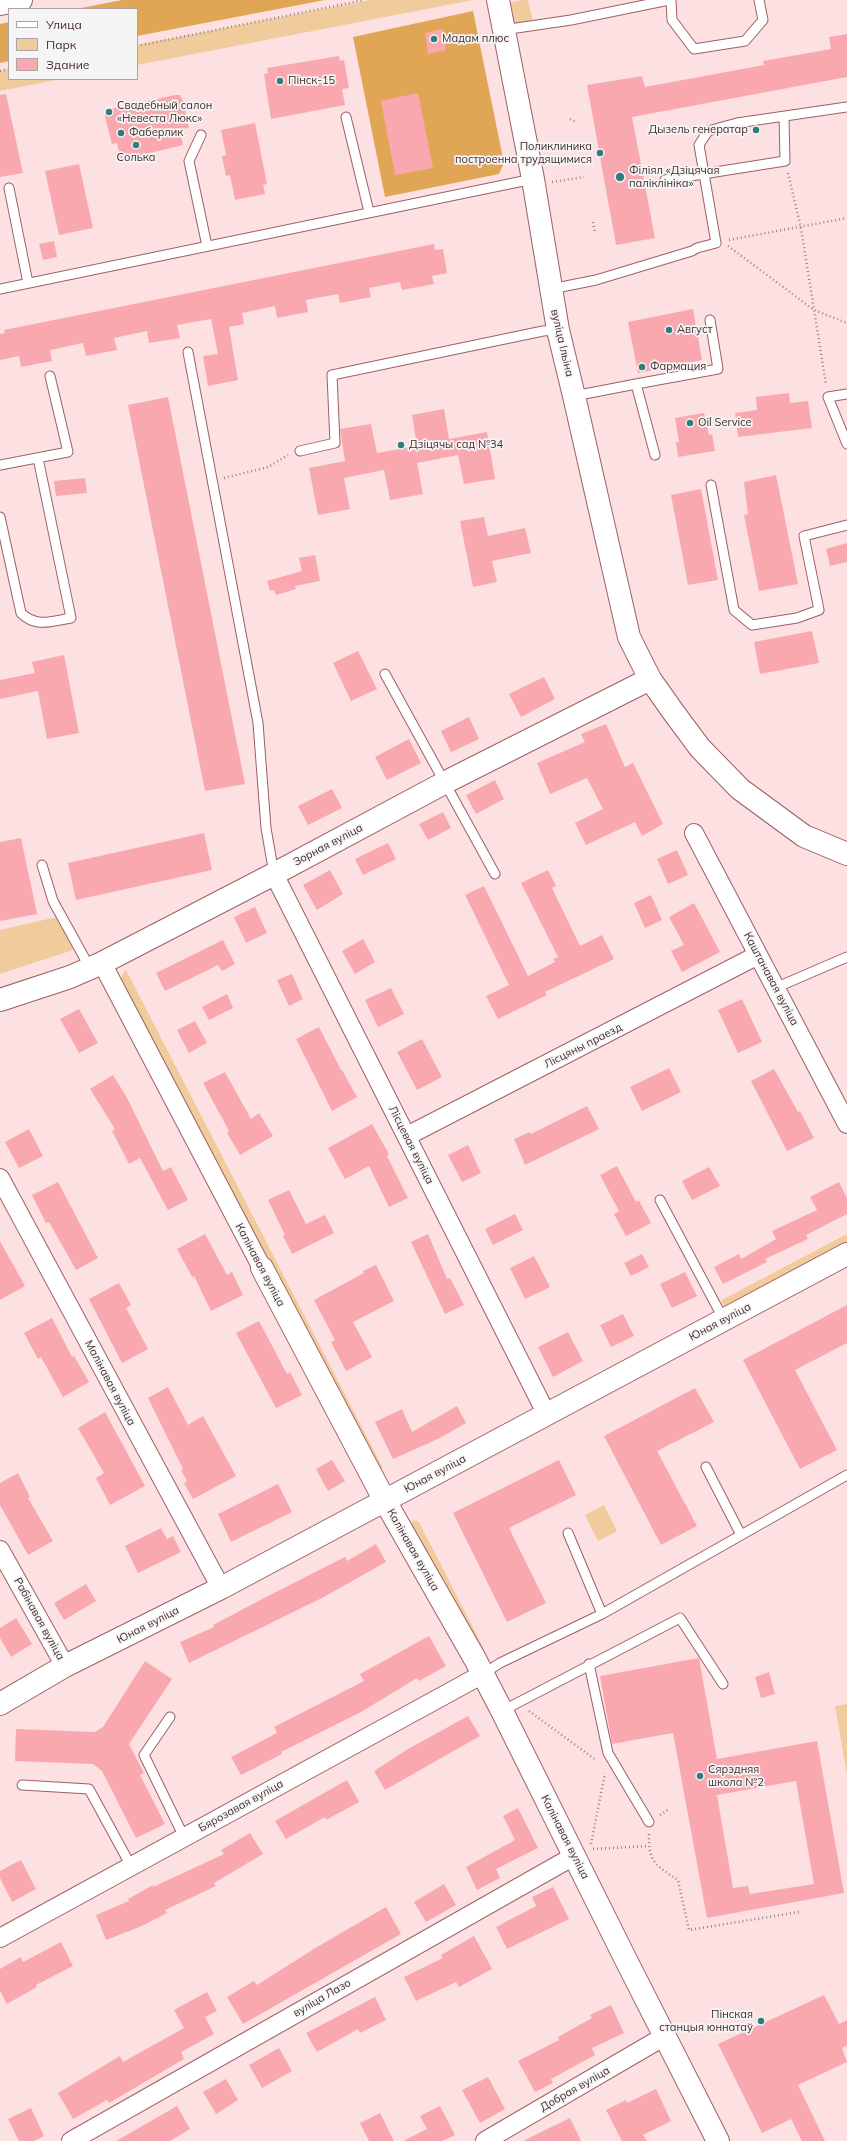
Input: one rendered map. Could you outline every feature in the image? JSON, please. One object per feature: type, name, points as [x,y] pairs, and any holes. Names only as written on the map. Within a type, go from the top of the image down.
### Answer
[{"type":"street","points":[[0,4],[21,0]]},
{"type":"street","name":"вуліца Ільіна","points":[[498,0],[541,180],[550,289],[558,330],[629,637],[650,679]]},
{"type":"street","points":[[650,679],[700,748],[740,789],[804,836],[847,854]]},
{"type":"street","name":"Зорная вуліца","points":[[0,1000],[96,965],[274,874],[446,782],[650,679]]},
{"type":"street","name":"Каштанавая вуліца","points":[[694,833],[847,1124]]},
{"type":"street","name":"Лісцевая вуліца","points":[[274,874],[547,1415]]},
{"type":"street","name":"Лісцяны праезд","points":[[407,1136],[758,955]]},
{"type":"street","name":"Калінавая вуліца","points":[[96,965],[262,1268],[385,1501],[483,1674],[510,1707],[574,1856],[718,2141]]},
{"type":"street","name":"Малінавая вуліца","points":[[0,1178],[221,1588]]},
{"type":"street","name":"Юная вуліца","points":[[0,1704],[65,1666],[221,1588],[847,1254]]},
{"type":"street","name":"Рабінавая вуліца","points":[[0,1550],[65,1666]]},
{"type":"street","name":"Бярозавая вуліца","points":[[0,1938],[483,1674]]},
{"type":"street","name":"вуліца Лазо","points":[[70,2141],[574,1856]]},
{"type":"street","name":"Добрая вуліца","points":[[485,2141],[665,2036]]},
{"type":"lane","points":[[504,30],[571,20],[670,0],[672,20],[694,49],[745,41],[763,20],[759,0]]},
{"type":"lane","points":[[550,289],[596,280],[716,243],[700,145],[708,131],[736,123],[847,108]]},
{"type":"lane","points":[[346,117],[369,212]]},
{"type":"lane","points":[[665,180],[785,161],[784,117]]},
{"type":"lane","points":[[201,135],[189,162],[207,246]]},
{"type":"lane","points":[[0,289],[369,212],[541,180]]},
{"type":"lane","points":[[9,188],[28,283]]},
{"type":"lane","points":[[574,396],[718,368],[710,320]]},
{"type":"lane","points":[[300,451],[335,443],[332,375],[543,331],[558,330]]},
{"type":"lane","points":[[188,352],[258,723],[266,828],[274,874]]},
{"type":"lane","points":[[0,465],[68,452],[50,376]]},
{"type":"lane","points":[[636,384],[655,454]]},
{"type":"lane","points":[[847,394],[828,397],[847,444]]},
{"type":"lane","points":[[0,517],[21,613],[28,620],[38,623],[71,618],[38,458]]},
{"type":"lane","points":[[711,485],[734,610],[752,625],[797,618],[819,610],[804,536],[847,525]]},
{"type":"lane","points":[[385,674],[446,782],[495,874]]},
{"type":"lane","points":[[42,865],[53,901],[96,965]]},
{"type":"lane","points":[[775,988],[847,957]]},
{"type":"lane","points":[[660,1200],[724,1320]]},
{"type":"lane","points":[[706,1467],[741,1535]]},
{"type":"lane","points":[[483,1674],[500,1663],[602,1614],[847,1475]]},
{"type":"lane","points":[[568,1533],[602,1614]]},
{"type":"lane","points":[[510,1707],[589,1664],[680,1618],[723,1684]]},
{"type":"lane","points":[[589,1664],[608,1752],[650,1822]]},
{"type":"lane","points":[[170,1717],[144,1755],[184,1837]]},
{"type":"lane","points":[[22,1785],[89,1789],[131,1866]]},
{"type":"path","points":[[138,46],[364,0]]},
{"type":"path","points":[[570,119],[576,122]]},
{"type":"path","points":[[785,161],[801,228],[828,397]]},
{"type":"path","points":[[541,180],[584,177]]},
{"type":"path","points":[[716,243],[847,218]]},
{"type":"path","points":[[593,222],[595,233]]},
{"type":"path","points":[[716,243],[727,245],[814,310],[847,323]]},
{"type":"path","points":[[212,481],[268,467],[289,454]]},
{"type":"path","points":[[510,1707],[606,1767]]},
{"type":"path","points":[[608,1752],[590,1849],[649,1846]]},
{"type":"path","points":[[669,1809],[650,1822],[649,1846],[656,1866],[678,1880],[689,1930],[799,1912]]},
{"type":"green space","points":[[370,0],[473,0],[138,65],[138,45]]},
{"type":"green space","points":[[528,0],[533,22],[514,25],[505,3]]},
{"type":"green space","points":[[8,69],[8,80],[56,80],[0,91],[0,71]]},
{"type":"green space","points":[[57,917],[72,945],[73,950],[0,974],[0,930]]},
{"type":"green space","points":[[126,970],[383,1468],[374,1471],[123,985],[122,977]]},
{"type":"green space","points":[[847,1234],[847,1245],[727,1307],[722,1304],[722,1300]]},
{"type":"green space","points":[[604,1505],[617,1531],[598,1541],[585,1515]]},
{"type":"green space","points":[[415,1520],[419,1522],[484,1649],[482,1652],[478,1652],[410,1523]]},
{"type":"green space","points":[[847,1704],[847,1774],[835,1706]]},
{"type":"shaded area","points":[[122,0],[325,0],[138,36],[138,8],[81,8]]},
{"type":"shaded area","points":[[473,11],[504,163],[499,174],[385,197],[353,37]]},
{"type":"shaded area","points":[[8,22],[8,61],[0,63],[0,24]]},
{"type":"building","points":[[443,29],[446,50],[428,54],[425,33]]},
{"type":"building","points":[[847,34],[847,77],[632,117],[655,238],[616,245],[587,85],[642,76],[645,87],[764,65],[763,61],[831,49],[829,37]]},
{"type":"building","points":[[339,56],[340,61],[344,60],[349,88],[342,89],[345,105],[271,119],[264,74],[268,73],[267,68]]},
{"type":"building","points":[[418,93],[433,168],[395,175],[381,101]]},
{"type":"building","points":[[6,94],[23,173],[0,177],[0,95]]},
{"type":"building","points":[[180,95],[184,103],[189,128],[179,129],[183,145],[121,160],[117,143],[112,144],[105,117],[106,110]]},
{"type":"building","points":[[255,123],[267,184],[263,185],[265,194],[235,200],[230,175],[226,176],[222,156],[226,155],[221,130]]},
{"type":"building","points":[[79,164],[93,228],[59,235],[45,171]]},
{"type":"building","points":[[54,241],[57,257],[43,260],[39,244]]},
{"type":"building","points":[[434,244],[435,250],[443,249],[447,273],[432,276],[434,284],[402,290],[400,282],[369,288],[371,297],[340,303],[338,294],[306,300],[308,312],[277,318],[275,306],[242,313],[244,324],[229,327],[238,380],[208,386],[203,356],[218,354],[211,319],[177,325],[180,338],[149,343],[147,331],[114,338],[117,350],[86,356],[83,343],[50,350],[52,361],[21,367],[19,356],[0,360],[0,334],[5,333],[4,330]]},
{"type":"building","points":[[693,309],[702,360],[638,373],[628,322]]},
{"type":"building","points":[[789,393],[790,403],[808,401],[812,428],[738,437],[735,413],[757,410],[756,397]]},
{"type":"building","points":[[168,397],[245,784],[205,791],[128,405]]},
{"type":"building","points":[[444,409],[449,439],[487,432],[495,479],[464,484],[458,455],[417,463],[423,494],[390,500],[384,470],[344,478],[350,509],[318,515],[309,468],[345,461],[340,429],[371,424],[377,453],[417,446],[412,415]]},
{"type":"building","points":[[704,413],[709,435],[712,434],[715,451],[678,457],[676,442],[679,442],[675,418]]},
{"type":"building","points":[[776,475],[798,584],[759,591],[744,515],[748,514],[744,482]]},
{"type":"building","points":[[85,478],[87,493],[56,496],[54,481]]},
{"type":"building","points":[[701,489],[718,580],[688,585],[671,495]]},
{"type":"building","points":[[484,517],[488,536],[525,528],[531,553],[492,561],[497,582],[473,587],[460,521]]},
{"type":"building","points":[[847,543],[847,562],[830,566],[826,549]]},
{"type":"building","points":[[315,555],[320,581],[295,586],[296,589],[276,595],[274,590],[270,591],[267,581],[302,571],[299,558]]},
{"type":"building","points":[[812,631],[819,663],[760,674],[754,642]]},
{"type":"building","points":[[358,651],[377,689],[351,701],[333,663]]},
{"type":"building","points":[[64,655],[79,733],[47,739],[38,691],[0,699],[0,680],[35,673],[32,662]]},
{"type":"building","points":[[544,677],[555,699],[521,717],[509,694]]},
{"type":"building","points":[[469,717],[479,739],[451,752],[441,731]]},
{"type":"building","points":[[606,724],[625,767],[633,763],[663,824],[642,836],[635,822],[586,845],[575,823],[603,809],[587,778],[550,794],[537,763],[585,742],[581,734]]},
{"type":"building","points":[[409,739],[421,763],[387,780],[375,757]]},
{"type":"building","points":[[495,780],[504,799],[476,814],[466,795]]},
{"type":"building","points":[[332,789],[342,808],[308,825],[298,806]]},
{"type":"building","points":[[443,812],[451,828],[428,840],[419,824]]},
{"type":"building","points":[[204,833],[212,870],[76,900],[68,863]]},
{"type":"building","points":[[21,838],[37,914],[0,921],[0,842]]},
{"type":"building","points":[[388,843],[396,859],[363,875],[355,859]]},
{"type":"building","points":[[677,850],[688,875],[668,884],[657,859]]},
{"type":"building","points":[[330,870],[343,894],[317,910],[303,885]]},
{"type":"building","points":[[548,870],[556,886],[552,888],[580,946],[602,935],[614,959],[545,992],[547,995],[498,1019],[486,996],[509,985],[465,895],[484,886],[528,976],[555,962],[553,959],[558,957],[521,883]]},
{"type":"building","points":[[651,895],[662,920],[645,928],[634,903]]},
{"type":"building","points":[[694,903],[720,952],[682,972],[671,951],[684,945],[669,917]]},
{"type":"building","points":[[255,907],[267,933],[246,943],[234,917]]},
{"type":"building","points":[[363,939],[375,962],[355,974],[342,951]]},
{"type":"building","points":[[223,940],[235,964],[222,971],[218,965],[165,991],[156,973]]},
{"type":"building","points":[[292,974],[303,999],[289,1006],[277,980]]},
{"type":"building","points":[[391,988],[404,1014],[378,1027],[365,1000]]},
{"type":"building","points":[[227,994],[233,1008],[209,1020],[202,1007]]},
{"type":"building","points":[[742,999],[762,1042],[738,1053],[718,1010]]},
{"type":"building","points":[[79,1009],[98,1043],[79,1053],[60,1019]]},
{"type":"building","points":[[195,1021],[207,1043],[189,1053],[177,1030]]},
{"type":"building","points":[[319,1027],[357,1097],[332,1111],[296,1039]]},
{"type":"building","points":[[422,1039],[442,1077],[417,1090],[397,1052]]},
{"type":"building","points":[[669,1068],[681,1092],[642,1111],[630,1087]]},
{"type":"building","points":[[774,1069],[798,1112],[800,1111],[814,1138],[787,1151],[751,1081]]},
{"type":"building","points":[[225,1072],[251,1119],[259,1113],[273,1136],[240,1155],[227,1133],[229,1131],[203,1083]]},
{"type":"building","points":[[113,1075],[126,1096],[163,1171],[171,1167],[188,1200],[168,1210],[140,1158],[129,1164],[112,1131],[115,1129],[90,1089]]},
{"type":"building","points":[[587,1106],[599,1129],[525,1165],[514,1139],[530,1132],[531,1134]]},
{"type":"building","points":[[372,1124],[389,1154],[387,1156],[408,1198],[389,1207],[369,1166],[345,1179],[328,1148]]},
{"type":"building","points":[[29,1129],[43,1156],[19,1168],[5,1142]]},
{"type":"building","points":[[468,1145],[481,1173],[462,1182],[448,1155]]},
{"type":"building","points":[[617,1166],[636,1202],[639,1201],[651,1223],[626,1236],[614,1214],[619,1211],[600,1175]]},
{"type":"building","points":[[709,1167],[720,1186],[692,1200],[682,1181]]},
{"type":"building","points":[[58,1182],[98,1258],[76,1270],[49,1222],[46,1223],[32,1195]]},
{"type":"building","points":[[839,1182],[847,1198],[847,1214],[806,1235],[808,1239],[765,1259],[767,1262],[723,1284],[714,1267],[739,1254],[741,1259],[776,1239],[772,1231],[817,1210],[810,1197]]},
{"type":"building","points":[[289,1190],[306,1224],[325,1215],[334,1233],[292,1254],[283,1236],[285,1235],[268,1200]]},
{"type":"building","points":[[515,1214],[523,1230],[493,1245],[485,1229]]},
{"type":"building","points":[[205,1234],[227,1275],[232,1272],[243,1295],[211,1311],[194,1276],[192,1277],[177,1249]]},
{"type":"building","points":[[428,1234],[447,1279],[450,1278],[464,1305],[445,1314],[411,1242]]},
{"type":"building","points":[[0,1241],[25,1286],[0,1300]]},
{"type":"building","points":[[642,1254],[649,1267],[631,1276],[624,1263]]},
{"type":"building","points":[[534,1256],[550,1287],[525,1299],[510,1268]]},
{"type":"building","points":[[376,1265],[394,1301],[353,1322],[372,1357],[346,1371],[331,1342],[335,1340],[314,1300]]},
{"type":"building","points":[[685,1272],[697,1296],[672,1308],[660,1284]]},
{"type":"building","points":[[119,1283],[131,1305],[126,1308],[148,1349],[122,1363],[89,1299]]},
{"type":"building","points":[[847,1305],[847,1343],[795,1370],[837,1450],[800,1469],[743,1360]]},
{"type":"building","points":[[623,1314],[634,1336],[611,1347],[600,1325]]},
{"type":"building","points":[[52,1318],[72,1357],[74,1356],[89,1382],[63,1397],[41,1357],[38,1359],[24,1333]]},
{"type":"building","points":[[259,1321],[287,1374],[290,1372],[302,1395],[276,1408],[236,1333]]},
{"type":"building","points":[[568,1332],[583,1361],[553,1377],[538,1347]]},
{"type":"building","points":[[168,1387],[188,1425],[203,1416],[236,1476],[193,1499],[184,1483],[187,1481],[181,1470],[183,1469],[148,1398]]},
{"type":"building","points":[[695,1388],[714,1422],[657,1451],[697,1526],[661,1545],[604,1436]]},
{"type":"building","points":[[457,1406],[466,1423],[440,1438],[393,1459],[375,1422],[402,1409],[412,1432]]},
{"type":"building","points":[[105,1412],[145,1486],[110,1505],[96,1478],[104,1473],[78,1428]]},
{"type":"building","points":[[332,1460],[345,1481],[328,1491],[316,1469]]},
{"type":"building","points":[[559,1460],[576,1495],[509,1528],[546,1603],[507,1622],[453,1513]]},
{"type":"building","points":[[18,1473],[30,1497],[28,1498],[53,1541],[28,1555],[0,1505],[0,1483]]},
{"type":"building","points":[[278,1484],[292,1512],[231,1542],[218,1514]]},
{"type":"building","points":[[161,1528],[167,1539],[173,1536],[181,1552],[138,1573],[125,1546]]},
{"type":"building","points":[[376,1544],[386,1562],[322,1598],[189,1663],[180,1642],[214,1627],[213,1625],[345,1557],[347,1561]]},
{"type":"building","points":[[86,1584],[96,1601],[64,1620],[54,1603]]},
{"type":"building","points":[[16,1618],[32,1644],[11,1657],[0,1638],[0,1628]]},
{"type":"building","points":[[429,1636],[446,1666],[419,1681],[417,1678],[361,1712],[281,1752],[282,1754],[241,1775],[231,1757],[277,1733],[274,1727],[364,1681],[360,1674]]},
{"type":"building","points":[[699,1658],[717,1759],[817,1741],[844,1893],[707,1918],[673,1733],[612,1744],[600,1676]],"holes":[[[796,1781],[814,1884],[750,1894],[748,1886],[733,1888],[717,1795]]]},
{"type":"building","points":[[145,1661],[172,1679],[129,1744],[144,1773],[140,1775],[165,1824],[136,1838],[102,1771],[93,1764],[15,1761],[16,1729],[95,1732],[103,1727]]},
{"type":"building","points":[[769,1672],[775,1694],[761,1698],[755,1677]]},
{"type":"building","points":[[468,1716],[480,1736],[385,1790],[374,1771],[408,1749]]},
{"type":"building","points":[[347,1780],[359,1802],[326,1820],[325,1817],[286,1839],[275,1821]]},
{"type":"building","points":[[518,1808],[538,1848],[496,1869],[500,1878],[477,1890],[466,1867],[515,1840],[503,1816]]},
{"type":"building","points":[[250,1833],[263,1854],[214,1883],[216,1886],[165,1910],[167,1913],[142,1926],[106,1940],[96,1915],[129,1901],[128,1899],[153,1885],[153,1887],[224,1854],[221,1850]]},
{"type":"building","points":[[21,1860],[36,1889],[12,1902],[0,1878],[0,1871]]},
{"type":"building","points":[[444,1884],[456,1905],[426,1922],[414,1902]]},
{"type":"building","points":[[553,1887],[569,1919],[507,1949],[496,1927],[536,1906],[532,1897]]},
{"type":"building","points":[[386,1907],[401,1934],[243,2024],[227,1997],[254,1981],[257,1985],[317,1947]]},
{"type":"building","points":[[474,1936],[492,1969],[459,1987],[456,1982],[416,2001],[404,1977],[443,1958],[441,1955]]},
{"type":"building","points":[[61,1942],[73,1966],[36,1985],[37,1987],[7,2004],[0,1991],[0,1969],[21,1957],[23,1962]]},
{"type":"building","points":[[207,1992],[217,2011],[205,2017],[214,2034],[181,2052],[184,2059],[109,2103],[107,2100],[73,2119],[58,2093],[120,2056],[123,2062],[184,2028],[174,2010]]},
{"type":"building","points":[[824,1995],[839,2024],[847,2020],[847,2045],[842,2048],[847,2062],[798,2085],[825,2141],[802,2141],[791,2119],[762,2133],[718,2044]]},
{"type":"building","points":[[375,1997],[386,2020],[360,2033],[358,2029],[317,2052],[306,2033]]},
{"type":"building","points":[[611,2005],[624,2033],[592,2048],[595,2055],[551,2079],[553,2083],[535,2092],[518,2061],[559,2040],[558,2037],[592,2018],[590,2015]]},
{"type":"building","points":[[279,2048],[292,2071],[262,2088],[249,2065]]},
{"type":"building","points":[[488,2077],[505,2109],[480,2123],[462,2090]]},
{"type":"building","points":[[226,2079],[238,2100],[216,2114],[203,2092]]},
{"type":"building","points":[[656,2089],[671,2121],[643,2135],[647,2141],[622,2141],[606,2110],[626,2100],[627,2103]]},
{"type":"building","points":[[177,2106],[190,2129],[170,2141],[116,2141]]},
{"type":"building","points":[[440,2106],[455,2135],[442,2141],[403,2141],[427,2129],[420,2116]]},
{"type":"building","points":[[31,2108],[44,2136],[34,2141],[19,2141],[8,2119]]},
{"type":"building","points":[[380,2113],[394,2141],[369,2141],[360,2123]]},
{"type":"building","points":[[570,2118],[581,2141],[523,2141]]},
{"type":"place","name":"Мадам плюс","points":[[434,39]]},
{"type":"place","name":"Пінск-15","points":[[280,81]]},
{"type":"place","name":"Свадебный салон «Невеста Люкс»","points":[[109,112]]},
{"type":"place","name":"Дызель генератар","points":[[756,130]]},
{"type":"place","name":"Фаберлик","points":[[121,133]]},
{"type":"place","name":"Солька","points":[[136,145]]},
{"type":"place","name":"Поликлиника построенна трудящимися","points":[[600,153]]},
{"type":"place","name":"Філіял «Дзіцячая паліклініка»","points":[[620,177]]},
{"type":"place","name":"Август","points":[[669,330]]},
{"type":"place","name":"Фармация","points":[[642,367]]},
{"type":"place","name":"Oil Service","points":[[690,423]]},
{"type":"place","name":"Дзіцячы сад №34","points":[[401,445]]},
{"type":"place","name":"Сярэдняя школа №2","points":[[700,1776]]},
{"type":"place","name":"Пінская станцыя юннатаў","points":[[761,2021]]}]
